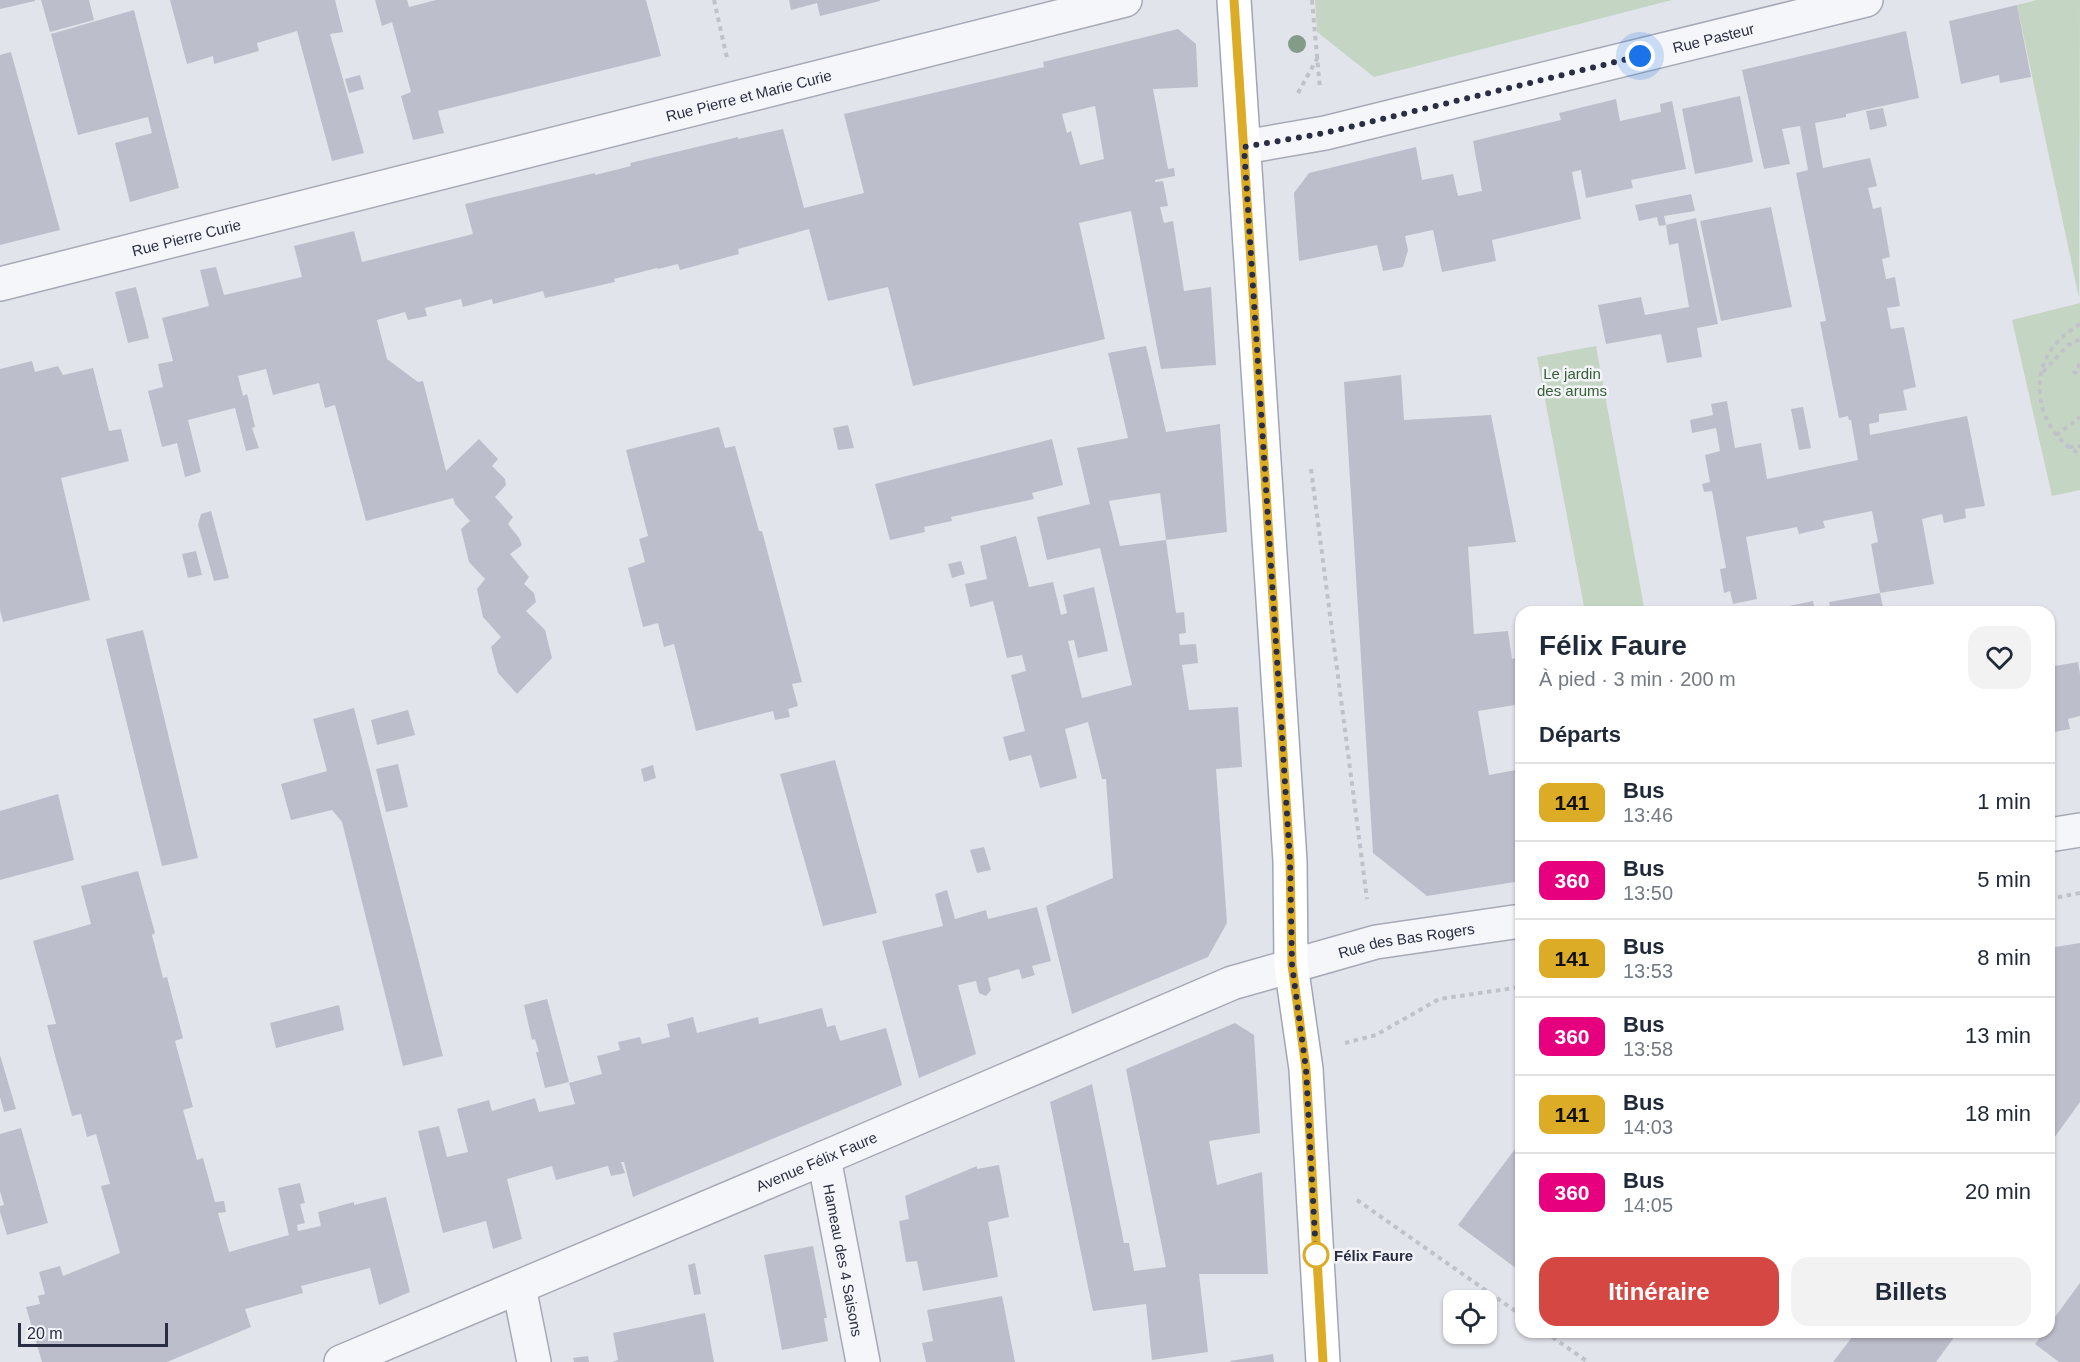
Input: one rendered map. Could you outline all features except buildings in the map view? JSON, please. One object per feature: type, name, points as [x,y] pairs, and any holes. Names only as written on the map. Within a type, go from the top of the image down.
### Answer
[{"type":"main road","points":[[1234,0],[1290,861],[1292,965],[1306,1069],[1323,1362]]},
{"type":"street","name":"Rue Pierre et Marie Curie","points":[[373,189],[1125,0]]},
{"type":"street","name":"Rue Pasteur","points":[[1244,147],[1325,133],[1866,0]]},
{"type":"street","name":"Rue Pierre Curie","points":[[0,284],[373,189]]},
{"type":"street","points":[[2055,834],[2080,830]]},
{"type":"street","name":"Rue des Bas Rogers","points":[[1292,965],[1376,942],[1515,922]]},
{"type":"street","name":"Avenue Félix Faure","points":[[341,1362],[824,1158],[1232,982],[1292,965]]},
{"type":"street","name":"Hameau des 4 Saisons","points":[[824,1158],[863,1362]]},
{"type":"street","points":[[519,1287],[534,1362]]},
{"type":"path","points":[[714,0],[736,98]]},
{"type":"path","points":[[1312,0],[1318,57]]},
{"type":"path","points":[[2080,324],[2064,334],[2049,353],[2041,373],[2040,394],[2044,416],[2056,435],[2080,454]]},
{"type":"path","points":[[2041,373],[2068,345],[2080,339]]},
{"type":"path","points":[[2080,364],[2074,372],[2080,375]]},
{"type":"path","points":[[2056,435],[2080,417]]},
{"type":"path","points":[[2069,447],[2080,446]]},
{"type":"path","points":[[1310,464],[1368,907]]},
{"type":"path","points":[[2055,898],[2080,893]]},
{"type":"path","points":[[1344,1044],[1376,1035],[1439,999],[1515,988]]},
{"type":"path","points":[[1311,1168],[1515,1311]]},
{"type":"path","points":[[1554,1338],[1588,1362]]},
{"type":"green space","points":[[1315,0],[1672,0],[1374,77],[1317,32]]},
{"type":"green space","points":[[2037,0],[2080,0],[2079,298],[2017,5]]},
{"type":"green space","points":[[2080,303],[2080,490],[2052,496],[2012,320]]},
{"type":"green space","name":"Le jardin des arums","points":[[1596,346],[1644,606],[1584,606],[1537,357]]},
{"type":"bus line","name":"141","points":[[1234,0],[1290,861],[1292,965],[1306,1069],[1323,1362]]},
{"type":"place","name":"Félix Faure","points":[[1316,1255]]},
{"type":"route","points":[[1316,1255],[1306,1069],[1292,965],[1290,861],[1244,147],[1325,133],[1640,56]]}]
